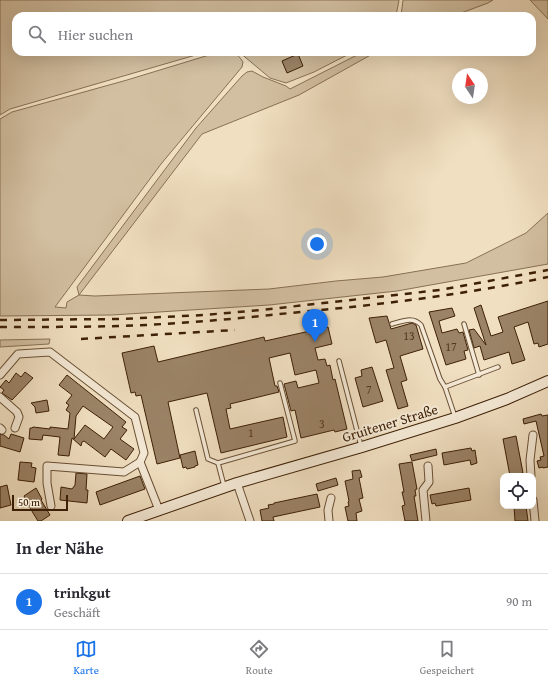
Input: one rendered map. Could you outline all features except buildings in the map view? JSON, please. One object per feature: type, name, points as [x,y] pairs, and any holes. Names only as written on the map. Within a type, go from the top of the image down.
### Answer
[{"type":"main road","name":"Gruitener Straße","points":[[128,521],[225,487],[456,418],[548,381]]},
{"type":"street","points":[[0,375],[18,354],[50,352],[135,417],[144,453],[140,462],[124,472],[47,466],[47,483],[51,506]]},
{"type":"street","points":[[0,397],[17,412],[19,416],[15,428]]},
{"type":"street","points":[[531,473],[530,460],[533,435]]},
{"type":"street","points":[[140,462],[159,510]]},
{"type":"street","points":[[426,521],[423,490],[429,482],[428,466]]},
{"type":"street","points":[[236,484],[250,521]]},
{"type":"street","points":[[329,521],[328,510],[331,498]]},
{"type":"street","points":[[534,509],[535,521]]},
{"type":"lane","points":[[392,324],[412,320],[421,325],[440,379],[445,387],[456,418]]},
{"type":"lane","points":[[464,324],[479,375]]},
{"type":"lane","points":[[339,361],[362,447]]},
{"type":"lane","points":[[445,387],[498,367]]},
{"type":"lane","points":[[196,410],[208,459],[218,463],[295,441],[280,383]]},
{"type":"lane","points":[[218,463],[225,487]]},
{"type":"shaded area","points":[[0,0],[399,0],[397,12],[12,12],[12,56],[192,56],[10,109],[0,115]]},
{"type":"shaded area","points":[[403,0],[493,0],[464,12],[402,12]]},
{"type":"shaded area","points":[[530,0],[548,0],[548,19]]},
{"type":"shaded area","points":[[206,56],[238,56],[243,62],[242,67],[161,164],[55,307],[66,308],[67,302],[79,295],[95,296],[269,289],[383,277],[466,263],[526,233],[548,213],[548,264],[397,291],[269,305],[112,315],[0,316],[0,119],[12,112]]},
{"type":"shaded area","points":[[244,56],[345,56],[314,72],[286,83],[270,78]]},
{"type":"shaded area","points":[[355,56],[369,56],[299,95],[202,134],[79,295],[77,287],[196,128],[242,76],[247,72],[252,71],[290,89]]},
{"type":"shaded area","points":[[50,339],[49,344],[0,347],[0,340]]},
{"type":"railway","points":[[0,320],[120,319],[204,315],[261,310],[440,290],[548,270]]},
{"type":"railway","points":[[0,327],[121,326],[227,319],[355,307],[420,299],[548,277]]},
{"type":"railway","points":[[81,339],[235,330]]},
{"type":"place","name":"trinkgut","points":[[315,342]]}]
